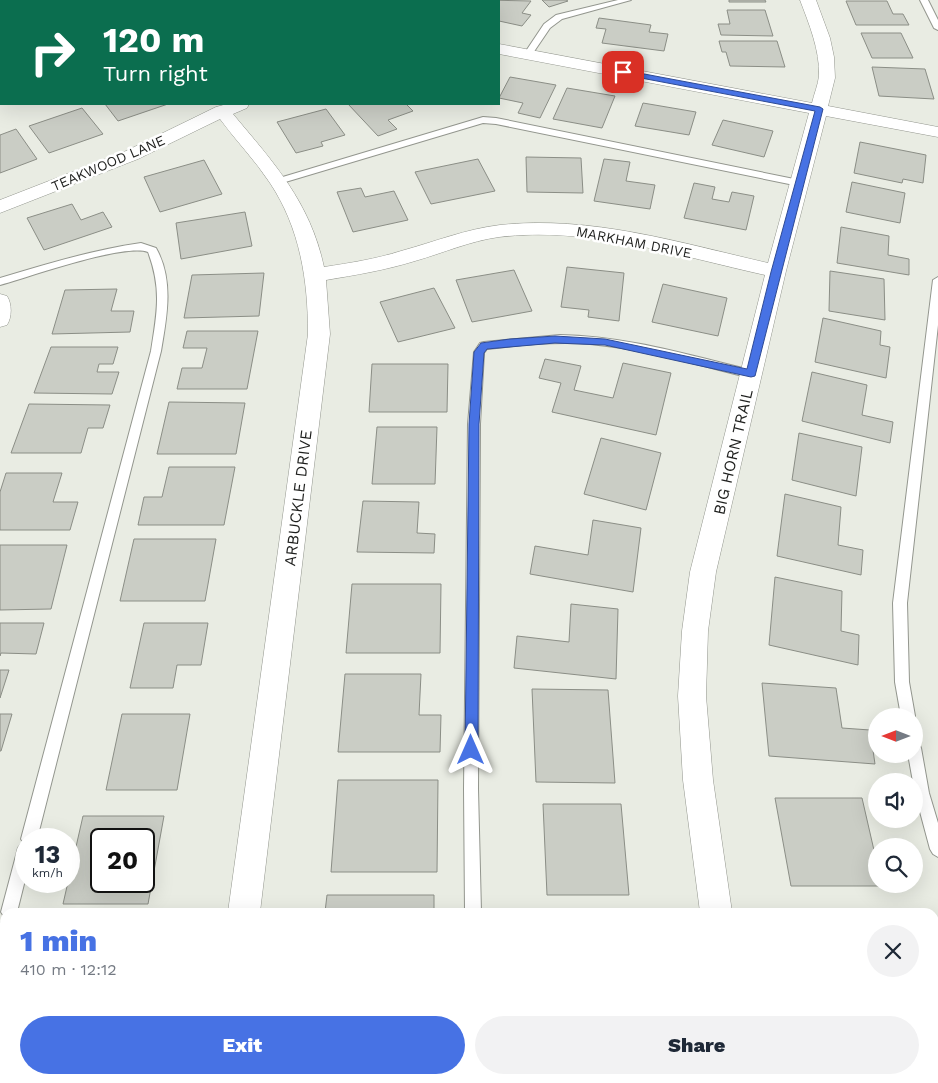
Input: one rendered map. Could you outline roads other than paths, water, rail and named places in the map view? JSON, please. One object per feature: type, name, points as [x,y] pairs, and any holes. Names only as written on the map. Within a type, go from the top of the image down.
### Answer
[{"type":"street","name":"BIG HORN TRAIL","points":[[715,908],[697,771],[692,696],[695,631],[703,572],[776,272],[828,78],[828,59],[824,43],[808,0]]},
{"type":"street","points":[[500,49],[938,132]]},
{"type":"street","name":"ARBUCKLE DRIVE","points":[[231,107],[294,207],[306,235],[317,275],[320,303],[319,334],[245,908]]},
{"type":"street","name":"TEAKWOOD LANE","points":[[0,207],[132,155],[231,107]]},
{"type":"street","name":"MARKHAM DRIVE","points":[[317,275],[366,267],[461,239],[500,231],[534,228],[618,236],[776,272]]},
{"type":"street","points":[[0,301],[0,320]]},
{"type":"lane","points":[[528,54],[547,26],[559,17],[626,0]]},
{"type":"lane","points":[[924,0],[938,28]]},
{"type":"lane","points":[[279,181],[483,120],[496,121],[799,182]]},
{"type":"lane","points":[[0,282],[48,267],[120,249],[142,246],[152,250],[162,273],[163,310],[156,350],[32,828]]},
{"type":"lane","points":[[907,708],[902,682],[900,603],[938,280]]},
{"type":"lane","points":[[473,908],[471,789],[474,424],[479,352],[484,346],[510,342],[555,340],[605,342],[751,374]]},
{"type":"lane","points":[[917,763],[922,792],[938,849]]},
{"type":"lane","points":[[10,908],[15,889]]}]
